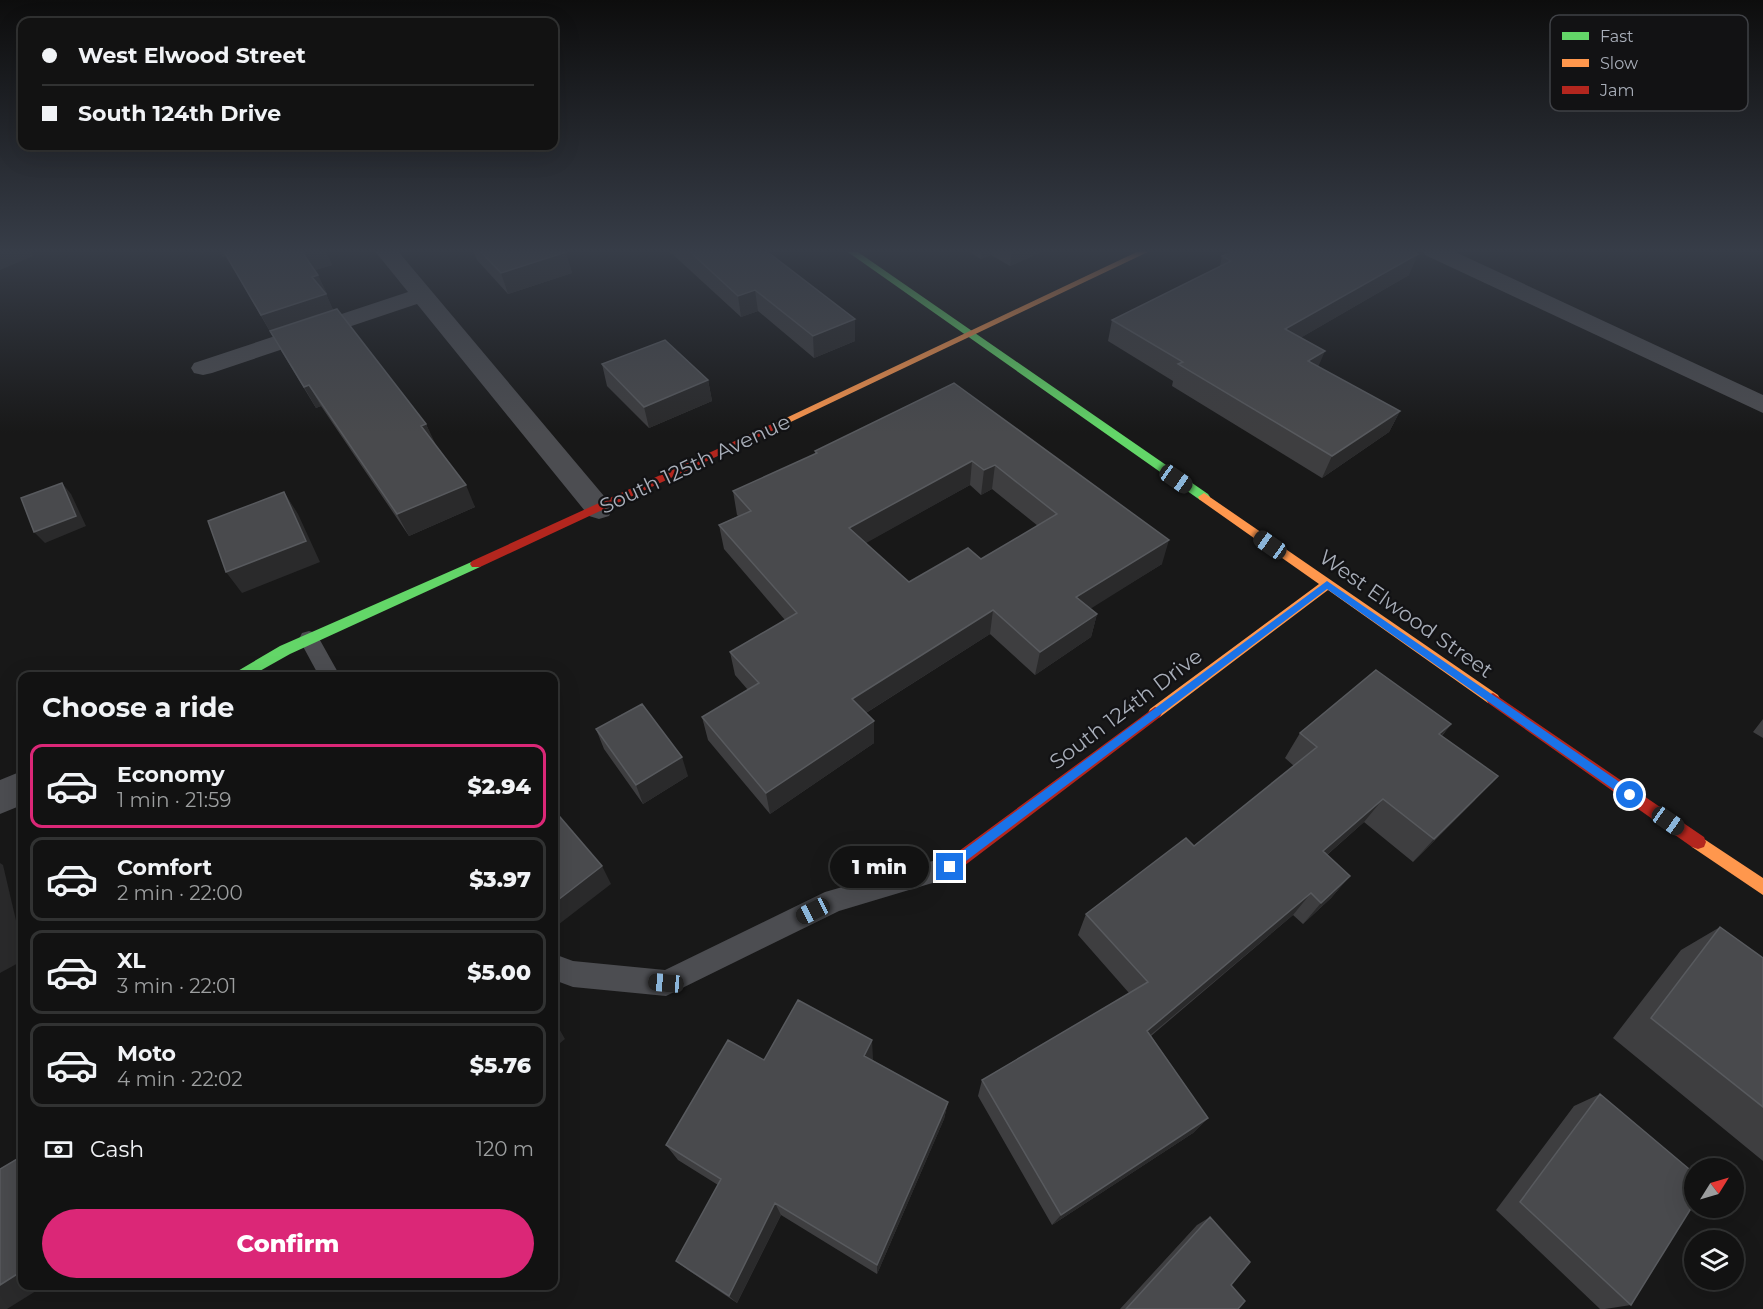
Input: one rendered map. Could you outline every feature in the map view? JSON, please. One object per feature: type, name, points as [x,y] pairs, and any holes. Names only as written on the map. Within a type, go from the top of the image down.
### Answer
[{"type":"street","points":[[203,368],[374,311]]},
{"type":"street","points":[[435,311],[599,509]]},
{"type":"street","name":"West Elwood Street","points":[[936,311],[1763,887]]},
{"type":"street","name":"South 125th Avenue","points":[[248,672],[285,650],[599,509],[1018,311]]},
{"type":"street","points":[[1563,311],[1763,405]]},
{"type":"street","name":"South 124th Drive","points":[[950,867],[1327,584]]},
{"type":"street","points":[[0,798],[18,789]]},
{"type":"lane","points":[[309,639],[328,672]]},
{"type":"lane","points":[[558,968],[573,974],[666,983],[834,900],[950,867]]},
{"type":"building","points":[[259,311],[273,311],[261,315]]},
{"type":"building","points":[[331,311],[339,311],[426,424],[421,426],[466,485],[397,514],[309,385],[304,387],[270,331]]},
{"type":"building","points":[[782,311],[845,311],[855,319],[813,336]]},
{"type":"building","points":[[1130,311],[1317,311],[1285,329],[1325,351],[1308,361],[1400,411],[1332,456],[1178,364],[1183,362],[1112,320]]},
{"type":"building","points":[[665,340],[708,380],[644,407],[602,364]]},
{"type":"building","points":[[954,383],[1169,540],[1076,597],[1097,614],[1040,652],[993,610],[852,699],[874,721],[766,793],[702,717],[759,683],[730,652],[797,613],[719,525],[751,511],[733,491],[817,453],[815,451]],"holes":[[[972,461],[984,470],[995,465],[1057,514],[981,559],[968,548],[909,582],[849,528]]]},
{"type":"building","points":[[62,483],[76,516],[34,532],[21,498]]},
{"type":"building","points":[[284,492],[306,541],[226,572],[208,521]]},
{"type":"building","points":[[1376,670],[1451,724],[1439,734],[1498,776],[1434,839],[1383,799],[1323,851],[1350,876],[1321,903],[1311,893],[1147,1031],[1208,1118],[1061,1215],[982,1080],[1148,982],[1086,914],[1186,838],[1194,846],[1317,747],[1300,733]]},
{"type":"building","points":[[642,704],[682,757],[636,785],[596,729]]},
{"type":"building","points":[[558,815],[602,866],[558,900]]},
{"type":"building","points":[[1720,927],[1763,958],[1763,1107],[1651,1018]]},
{"type":"building","points":[[798,1000],[872,1040],[864,1056],[948,1102],[877,1265],[775,1203],[729,1296],[676,1261],[721,1179],[666,1145],[728,1040],[764,1060]]},
{"type":"building","points":[[1600,1094],[1684,1165],[1685,1218],[1631,1305],[1520,1202]]},
{"type":"building","points":[[18,1158],[18,1274],[0,1285],[0,1169]]},
{"type":"building","points":[[1210,1217],[1250,1262],[1231,1285],[1245,1301],[1238,1309],[1126,1309]]},
{"type":"traffic: fast","points":[[937,311],[1204,497]]},
{"type":"traffic: fast","points":[[248,672],[285,650],[476,564]]},
{"type":"traffic: slow","points":[[772,427],[1018,311]]},
{"type":"traffic: slow","points":[[1204,497],[1493,699]]},
{"type":"traffic: slow","points":[[1155,713],[1327,584]]},
{"type":"traffic: slow","points":[[1698,842],[1763,887]]},
{"type":"traffic: jam","points":[[476,564],[772,427]]},
{"type":"traffic: jam","points":[[1493,699],[1698,842]]},
{"type":"traffic: jam","points":[[950,867],[1155,713]]},
{"type":"route","points":[[950,867],[1327,584],[1630,795]]}]
